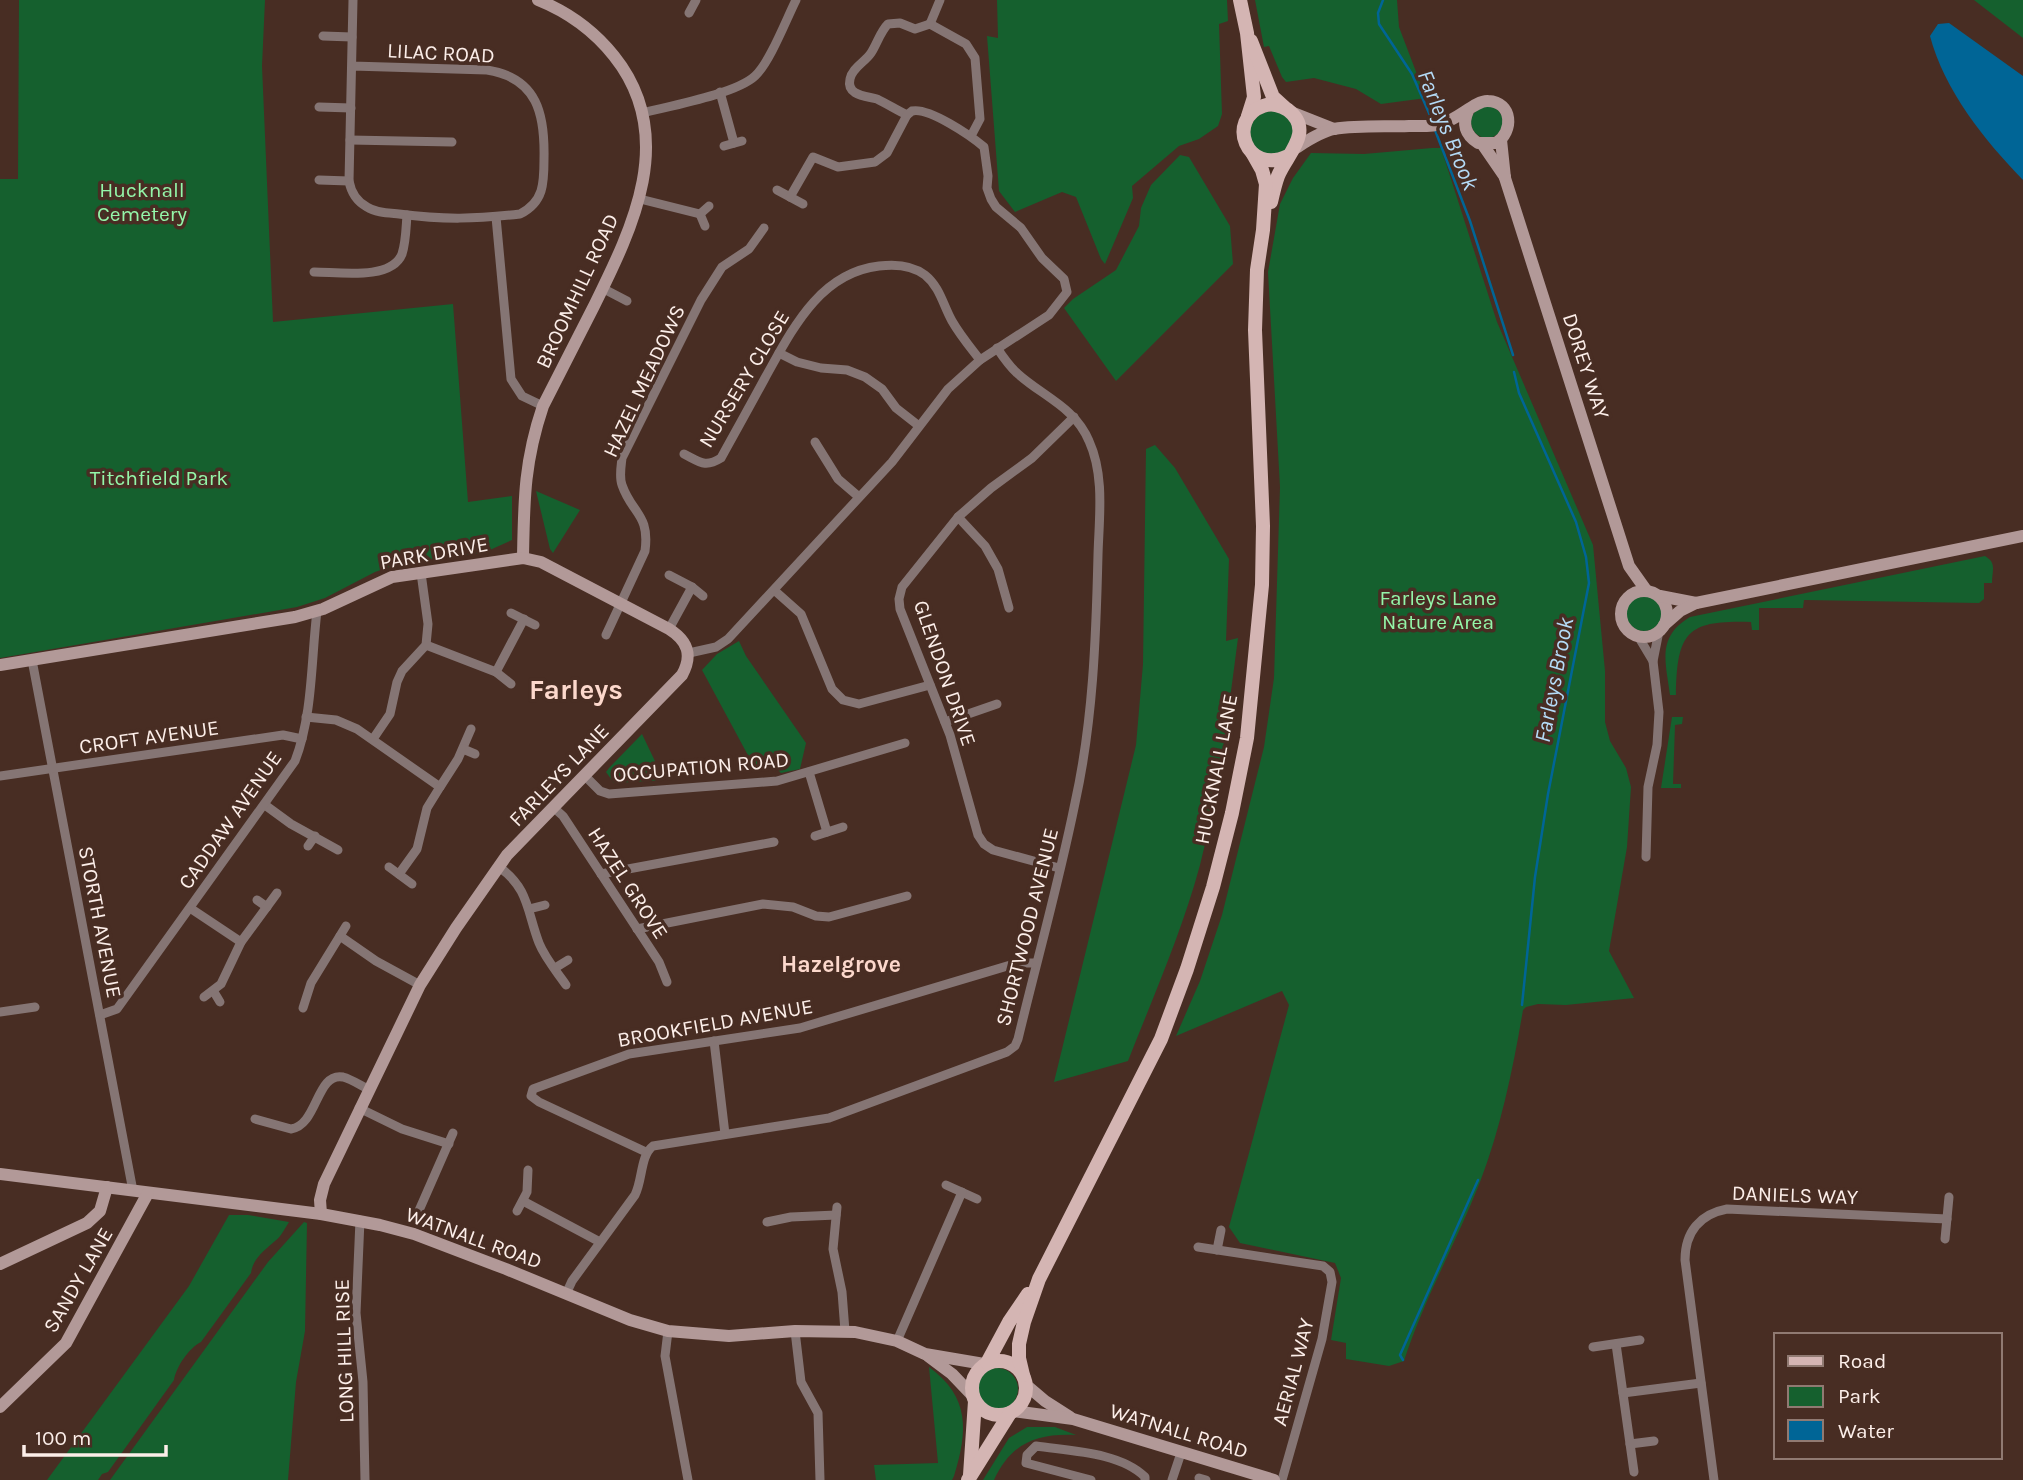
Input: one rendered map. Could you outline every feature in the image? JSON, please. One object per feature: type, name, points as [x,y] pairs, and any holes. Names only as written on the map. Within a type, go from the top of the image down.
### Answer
[{"type":"main road","name":"HUCKNALL LANE","points":[[1024,1380],[1019,1358],[1020,1340],[1039,1279],[1161,1039],[1187,969],[1213,887],[1247,738],[1262,585],[1263,526],[1255,330],[1257,270],[1266,184],[1262,170],[1244,137],[1254,97],[1247,33],[1240,0]]},
{"type":"main road","name":"HUCKNALL LANE","points":[[1247,33],[1273,97],[1297,120],[1300,129],[1299,139],[1278,176],[1263,230]]},
{"type":"main road","points":[[1248,118],[1255,110],[1264,106],[1274,105],[1287,110]]},
{"type":"main road","points":[[1253,154],[1270,161],[1292,152]]},
{"type":"main road","name":"HUCKNALL LANE","points":[[986,1364],[1009,1322],[1039,1279]]},
{"type":"main road","points":[[1005,1361],[1013,1364],[1024,1380],[1023,1400],[1011,1412],[969,1478],[975,1421],[971,1386],[973,1377],[986,1364],[1005,1361]]},
{"type":"main road","points":[[974,1399],[981,1409],[990,1414],[1011,1412]]},
{"type":"street","points":[[354,0],[349,181],[355,196],[368,208],[376,211],[442,220],[496,217],[510,379],[517,391],[543,406]]},
{"type":"street","name":"BROOMHILL ROAD","points":[[523,558],[527,463],[543,406],[627,236],[640,199],[646,156],[642,113],[624,70],[606,47],[582,24],[537,0]]},
{"type":"street","points":[[690,13],[696,0]]},
{"type":"street","points":[[642,113],[720,92],[754,77],[763,66],[796,0]]},
{"type":"street","points":[[930,24],[940,0]]},
{"type":"street","points":[[907,116],[875,98],[854,92],[849,79],[870,54],[888,24],[900,23],[915,29],[930,24],[966,44],[975,58],[980,119],[971,136]]},
{"type":"street","points":[[323,36],[352,37]]},
{"type":"street","name":"LILAC ROAD","points":[[352,66],[494,71],[517,82],[530,94],[540,111],[545,130],[542,192],[528,210],[520,214],[496,217]]},
{"type":"street","points":[[720,92],[733,144]]},
{"type":"street","points":[[1292,152],[1316,136],[1334,130],[1439,125],[1458,118],[1480,102],[1495,102],[1502,106],[1509,119],[1506,134],[1501,140],[1490,145],[1483,145],[1469,136],[1439,125]]},
{"type":"street","points":[[319,107],[351,108]]},
{"type":"street","points":[[689,653],[723,643],[891,462],[948,389],[980,360],[1049,315],[1067,292],[1065,279],[1042,258],[1021,228],[996,207],[987,188],[984,147],[971,136],[924,111],[918,110],[907,116],[887,153],[871,163],[838,167],[813,157],[790,197]]},
{"type":"street","points":[[1287,110],[1334,130]]},
{"type":"street","points":[[1468,111],[1465,123],[1469,136]]},
{"type":"street","points":[[350,139],[452,142]]},
{"type":"street","name":"DOREY WAY","points":[[1501,140],[1505,178],[1629,566],[1646,590]]},
{"type":"street","name":"DOREY WAY","points":[[1483,145],[1505,178]]},
{"type":"street","points":[[319,180],[349,181]]},
{"type":"street","points":[[776,190],[803,204]]},
{"type":"street","points":[[640,199],[700,214]]},
{"type":"street","points":[[700,214],[709,206]]},
{"type":"street","points":[[700,214],[705,226]]},
{"type":"street","points":[[314,272],[377,272],[388,269],[397,262],[402,252],[407,215]]},
{"type":"street","name":"HAZEL MEADOWS","points":[[606,635],[645,551],[647,538],[642,516],[621,484],[622,458],[701,300],[722,267],[749,249],[764,228]]},
{"type":"street","name":"NURSERY CLOSE","points":[[684,454],[702,464],[712,464],[721,458],[793,327],[810,304],[829,287],[865,268],[891,264],[909,267],[925,275],[939,290],[956,327],[980,360]]},
{"type":"street","points":[[602,288],[628,301]]},
{"type":"street","name":"SHORTWOOD AVENUE","points":[[646,1152],[656,1145],[829,1118],[1007,1052],[1018,1039],[1076,801],[1096,635],[1099,485],[1097,460],[1088,438],[1074,417],[1015,371],[997,348]]},
{"type":"street","points":[[779,353],[797,362],[821,368],[847,370],[865,377],[882,389],[897,408],[919,426]]},
{"type":"street","name":"GLENDON DRIVE","points":[[1059,868],[993,850],[984,844],[978,835],[945,722],[900,609],[899,598],[902,587],[958,517],[1031,458],[1074,417]]},
{"type":"street","points":[[815,442],[838,479],[859,497]]},
{"type":"street","points":[[958,517],[985,546],[998,569],[1009,608]]},
{"type":"street","points":[[1696,603],[1660,596],[1646,590],[1631,594],[1622,606],[1620,614],[1625,628],[1645,637],[1662,628],[1680,611],[1696,603],[2023,536]]},
{"type":"street","name":"PARK DRIVE","points":[[0,665],[295,617],[317,611],[392,577],[523,558],[541,562],[669,629],[683,640],[689,653]]},
{"type":"street","name":"DOREY WAY","points":[[1622,606],[1629,566]]},
{"type":"street","points":[[373,739],[390,714],[402,671],[426,645],[428,624],[421,572]]},
{"type":"street","points":[[669,575],[703,596]]},
{"type":"street","points":[[669,629],[692,587]]},
{"type":"street","points":[[774,590],[801,614],[832,689],[843,700],[859,704],[930,685]]},
{"type":"street","points":[[1646,857],[1648,787],[1657,745],[1659,712],[1653,661],[1667,610],[1660,596]]},
{"type":"street","name":"CADDAW AVENUE","points":[[100,1015],[117,1009],[295,761],[306,717],[317,611]]},
{"type":"street","points":[[511,613],[535,625]]},
{"type":"street","points":[[496,672],[524,619]]},
{"type":"street","points":[[1638,636],[1653,661]]},
{"type":"street","points":[[426,645],[496,672],[511,684]]},
{"type":"street","name":"FARLEYS LANE","points":[[321,1214],[320,1200],[324,1184],[359,1108],[420,985],[456,928],[507,855],[682,675],[689,661],[689,653]]},
{"type":"street","name":"STORTH AVENUE","points":[[32,660],[133,1191]]},
{"type":"street","points":[[945,722],[997,704]]},
{"type":"street","points":[[306,717],[336,720],[373,739],[440,787]]},
{"type":"street","points":[[399,874],[417,849],[427,808],[463,749],[471,729]]},
{"type":"street","name":"CROFT AVENUE","points":[[0,776],[283,735],[302,739]]},
{"type":"street","name":"OCCUPATION ROAD","points":[[585,776],[600,790],[609,794],[778,781],[905,743]]},
{"type":"street","points":[[463,749],[475,754]]},
{"type":"street","points":[[809,772],[827,832]]},
{"type":"street","points":[[265,805],[291,824],[338,850]]},
{"type":"street","name":"HAZEL GROVE","points":[[554,808],[563,816],[659,962],[667,982]]},
{"type":"street","points":[[815,836],[843,827]]},
{"type":"street","points":[[308,846],[315,836]]},
{"type":"street","points":[[601,873],[775,842]]},
{"type":"street","points":[[389,867],[412,884]]},
{"type":"street","points":[[499,867],[517,882],[540,946],[566,985]]},
{"type":"street","points":[[204,997],[214,992],[227,974],[241,942],[277,893]]},
{"type":"street","points":[[637,929],[763,904],[786,905],[816,916],[829,916],[907,896]]},
{"type":"street","points":[[257,900],[267,907]]},
{"type":"street","points":[[528,909],[545,905]]},
{"type":"street","points":[[190,908],[241,942]]},
{"type":"street","points":[[303,1008],[311,983],[346,926]]},
{"type":"street","points":[[340,936],[376,961],[420,985]]},
{"type":"street","points":[[555,968],[568,960]]},
{"type":"street","name":"BROOKFIELD AVENUE","points":[[646,1152],[539,1102],[531,1096],[533,1089],[629,1054],[800,1028],[1017,963],[1036,963]]},
{"type":"street","points":[[214,992],[220,1002]]},
{"type":"street","points":[[0,1012],[35,1007]]},
{"type":"street","points":[[714,1041],[725,1134]]},
{"type":"street","points":[[254,1119],[291,1129],[298,1128],[307,1120],[325,1084],[337,1077],[344,1077],[368,1089]]},
{"type":"street","points":[[359,1108],[402,1129],[449,1144]]},
{"type":"street","points":[[417,1215],[453,1133]]},
{"type":"street","points":[[566,1294],[572,1281],[640,1184],[646,1152]]},
{"type":"street","points":[[517,1211],[529,1182],[528,1170]]},
{"type":"street","name":"WATNALL ROAD","points":[[0,1174],[360,1220],[414,1234],[630,1320],[668,1331],[729,1336],[795,1331],[845,1331],[873,1335],[897,1341],[925,1354],[952,1374],[974,1399]]},
{"type":"street","points":[[946,1185],[977,1199]]},
{"type":"street","points":[[0,1264],[87,1223],[100,1211],[107,1187]]},
{"type":"street","points":[[897,1341],[962,1192]]},
{"type":"street","name":"SANDY LANE","points":[[0,1406],[65,1343],[148,1193]]},
{"type":"street","points":[[1945,1239],[1949,1197]]},
{"type":"street","points":[[523,1201],[600,1242]]},
{"type":"street","name":"DANIELS WAY","points":[[1714,1480],[1685,1251],[1689,1234],[1703,1218],[1719,1210],[1737,1208],[1947,1219]]},
{"type":"street","points":[[767,1222],[836,1211],[833,1249],[842,1292],[845,1331]]},
{"type":"street","name":"LONG HILL RISE","points":[[360,1220],[356,1313],[363,1382],[365,1480]]},
{"type":"street","points":[[1198,1247],[1217,1250],[1221,1230]]},
{"type":"street","name":"AERIAL WAY","points":[[1217,1250],[1323,1266],[1330,1272],[1332,1282],[1322,1339],[1282,1480]]},
{"type":"street","points":[[668,1331],[665,1356],[688,1480]]},
{"type":"street","points":[[795,1331],[801,1382],[818,1413],[820,1480]]},
{"type":"street","points":[[1592,1347],[1640,1340]]},
{"type":"street","points":[[1616,1344],[1634,1472]]},
{"type":"street","name":"WATNALL ROAD","points":[[925,1354],[986,1364]]},
{"type":"street","name":"WATNALL ROAD","points":[[1024,1380],[1045,1401],[1073,1419]]},
{"type":"street","points":[[1623,1393],[1701,1383]]},
{"type":"street","name":"WATNALL ROAD","points":[[1011,1412],[1073,1419],[1274,1480]]},
{"type":"street","points":[[1630,1444],[1654,1441]]},
{"type":"street","points":[[1091,1480],[1026,1463],[1027,1455],[1036,1446],[1093,1454],[1135,1467],[1145,1480]]},
{"type":"street","points":[[1172,1480],[1181,1453]]},
{"type":"street","points":[[806,1455],[819,1455]]},
{"type":"green space","name":"Titchfield Park","points":[[19,0],[265,0],[262,66],[273,322],[453,304],[468,502],[512,496],[512,540],[483,553],[398,564],[375,572],[325,598],[297,607],[0,658],[0,179],[18,179]]},
{"type":"green space","points":[[997,0],[1227,0],[1228,21],[1219,24],[1222,114],[1218,126],[1199,139],[1179,146],[1132,186],[1133,198],[1105,264],[1076,197],[1062,192],[1015,212],[999,191],[987,36],[998,38]]},
{"type":"green space","points":[[1255,0],[1397,0],[1399,27],[1426,98],[1381,104],[1356,89],[1314,78],[1286,82],[1269,46],[1264,47]]},
{"type":"green space","points":[[1974,0],[2023,0],[2023,38]]},
{"type":"green space","points":[[1487,106],[1498,111],[1503,122],[1498,133],[1487,138],[1476,133],[1471,122],[1476,111]]},
{"type":"green space","points":[[1272,111],[1287,118],[1294,133],[1287,148],[1272,155],[1257,148],[1250,133],[1257,118]]},
{"type":"green space","name":"Farleys Lane Nature Area","points":[[1441,148],[1497,322],[1593,545],[1605,671],[1605,722],[1610,741],[1626,768],[1631,787],[1627,847],[1609,951],[1634,998],[1566,1005],[1538,1004],[1523,1010],[1506,1098],[1480,1182],[1421,1315],[1404,1361],[1389,1366],[1346,1359],[1346,1343],[1331,1340],[1341,1278],[1335,1263],[1240,1243],[1229,1227],[1289,1005],[1282,991],[1176,1036],[1200,981],[1222,915],[1264,747],[1274,678],[1280,487],[1268,272],[1280,204],[1293,178],[1311,153],[1364,154]]},
{"type":"green space","points":[[1180,155],[1189,157],[1230,226],[1233,264],[1116,381],[1064,308],[1116,270],[1139,226],[1141,208],[1151,185]]},
{"type":"green space","points":[[1155,445],[1175,468],[1229,559],[1226,641],[1238,638],[1213,809],[1185,915],[1128,1061],[1054,1082],[1136,745],[1143,664],[1146,449]]},
{"type":"green space","points":[[536,491],[580,510],[553,553],[550,549]]},
{"type":"green space","points":[[1985,556],[1992,564],[1992,583],[1984,583],[1984,599],[1979,603],[1804,600],[1803,608],[1759,608],[1759,630],[1752,630],[1751,622],[1729,622],[1699,628],[1690,634],[1683,644],[1679,657],[1676,695],[1670,695],[1666,662],[1668,642],[1679,625],[1690,617]]},
{"type":"green space","points":[[1644,595],[1656,601],[1662,613],[1656,625],[1644,631],[1632,625],[1626,613],[1632,601]]},
{"type":"green space","points":[[739,641],[746,656],[806,743],[800,769],[781,773],[777,769],[764,767],[757,772],[702,670],[717,654]]},
{"type":"green space","points":[[1672,717],[1683,717],[1682,724],[1675,725],[1673,784],[1681,784],[1681,788],[1661,788]]},
{"type":"green space","points":[[642,734],[664,780],[614,783],[606,772]]},
{"type":"green space","points":[[229,1215],[248,1215],[289,1222],[279,1237],[257,1259],[251,1273],[201,1342],[184,1358],[174,1380],[108,1472],[102,1474],[98,1480],[47,1480],[189,1286]]},
{"type":"green space","points":[[304,1222],[307,1223],[305,1331],[296,1382],[288,1480],[110,1480],[268,1262]]},
{"type":"green space","points":[[929,1367],[952,1390],[962,1416],[962,1444],[954,1476],[952,1480],[876,1480],[874,1465],[938,1463]]},
{"type":"green space","points":[[997,1368],[1012,1374],[1018,1389],[1012,1404],[997,1410],[982,1404],[976,1389],[982,1374]]},
{"type":"green space","points":[[1027,1427],[1055,1427],[1076,1435],[1049,1436],[1027,1443],[1008,1457],[994,1480],[983,1480],[1009,1438]]},
{"type":"water","points":[[1949,23],[2023,76],[2023,180],[1981,132],[1945,76],[1930,36],[1938,24]]},
{"type":"waterway","name":"Farleys Brook","points":[[1383,0],[1378,13],[1379,24],[1412,74],[1432,120]]},
{"type":"waterway","name":"Farleys Brook","points":[[1435,130],[1470,221],[1513,355]]},
{"type":"waterway","name":"Farleys Brook","points":[[1514,372],[1519,393],[1576,522],[1586,557],[1589,583],[1548,794],[1535,877],[1522,1005]]},
{"type":"waterway","points":[[1403,1360],[1400,1355],[1478,1180]]},
{"type":"district","name":"Farleys","points":[[576,689]]},
{"type":"district","name":"Hazelgrove","points":[[841,964]]},
{"type":"park label","name":"Hucknall Cemetery","points":[[142,202]]}]
